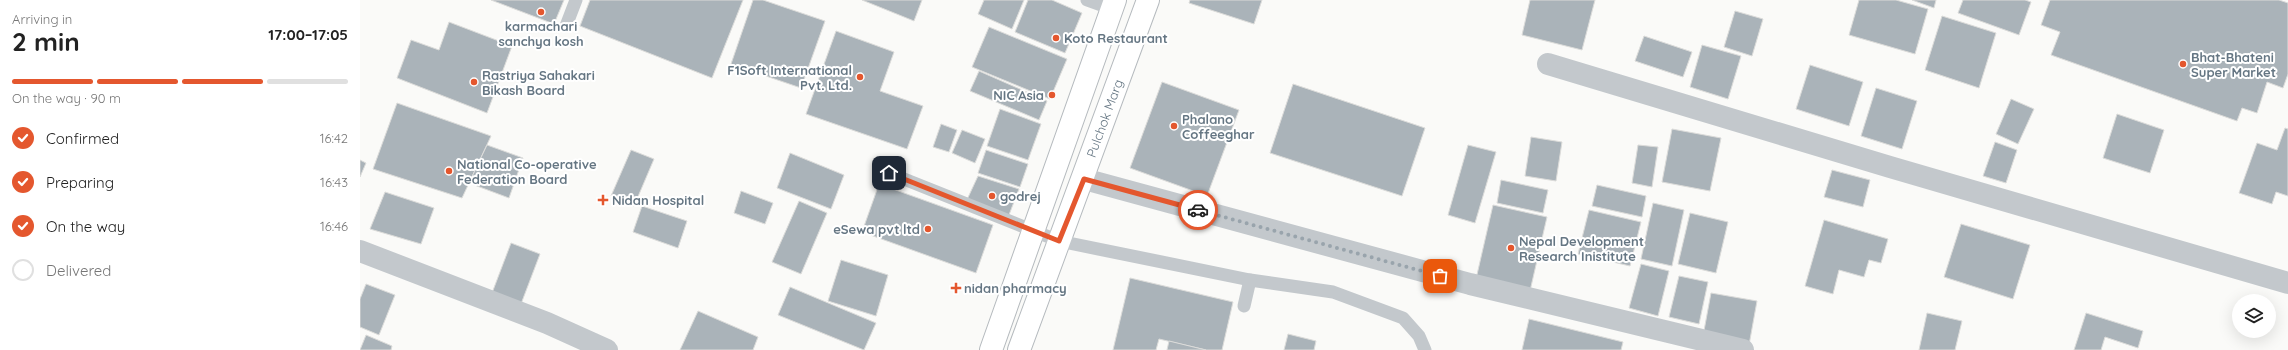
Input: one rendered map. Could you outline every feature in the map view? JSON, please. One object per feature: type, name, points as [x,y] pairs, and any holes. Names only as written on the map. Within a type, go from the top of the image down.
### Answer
[{"type":"main road","name":"Pulchok Marg","points":[[1019,350],[1059,241],[1084,179],[1148,0]]},
{"type":"main road","points":[[991,350],[1113,4]]},
{"type":"street","points":[[1548,64],[1890,167],[2288,283]]},
{"type":"street","points":[[1084,179],[1470,284],[1744,350]]},
{"type":"street","points":[[360,251],[547,323],[607,350]]},
{"type":"lane","points":[[566,26],[576,0]]},
{"type":"lane","points":[[1087,0],[1113,4]]},
{"type":"lane","points":[[889,173],[1059,241],[1250,280],[1332,292],[1403,318],[1419,336],[1425,350]]},
{"type":"lane","points":[[1244,306],[1250,280]]},
{"type":"building","name":"karmachari sanchya kosh","points":[[491,0],[564,0],[554,24]]},
{"type":"building","points":[[590,0],[743,0],[712,78],[580,26]]},
{"type":"building","points":[[753,0],[763,0],[825,21],[801,88],[731,64]]},
{"type":"building","points":[[862,0],[922,0],[914,21]]},
{"type":"building","points":[[984,0],[1024,0],[1012,29],[978,14]]},
{"type":"building","points":[[1028,0],[1052,0],[1082,13],[1065,53],[1015,32]]},
{"type":"building","points":[[1190,0],[1262,0],[1254,24],[1189,3]]},
{"type":"building","points":[[1530,0],[1595,0],[1582,50],[1522,35]]},
{"type":"building","points":[[1859,0],[1896,0],[1928,9],[1915,54],[1849,35]]},
{"type":"building","points":[[1912,0],[1936,0],[1934,8]]},
{"type":"building","points":[[1963,0],[2025,0],[2031,2],[2019,35],[1958,13]]},
{"type":"building","name":"Bhat-Bhateni Super Market","points":[[2050,0],[2279,0],[2288,3],[2288,74],[2283,88],[2267,82],[2257,113],[2242,108],[2237,121],[2051,55],[2060,32],[2041,25]]},
{"type":"building","points":[[1735,11],[1763,19],[1752,56],[1724,47]]},
{"type":"building","points":[[1942,16],[1996,33],[1979,88],[1925,70]]},
{"type":"building","points":[[449,22],[512,46],[487,113],[397,78],[411,40],[439,50]]},
{"type":"building","points":[[989,27],[1067,59],[1050,99],[972,67]]},
{"type":"building","points":[[836,31],[894,52],[880,91],[923,106],[907,149],[806,114]]},
{"type":"building","points":[[1644,36],[1692,52],[1683,77],[1635,61]]},
{"type":"building","points":[[1702,45],[1741,56],[1728,99],[1690,87]]},
{"type":"building","points":[[1810,65],[1863,82],[1849,126],[1796,109]]},
{"type":"building","points":[[979,71],[1047,101],[1039,120],[970,91]]},
{"type":"building","points":[[1162,82],[1239,110],[1207,196],[1130,168]]},
{"type":"building","points":[[1293,84],[1425,128],[1402,196],[1270,153]]},
{"type":"building","points":[[1876,88],[1917,101],[1902,149],[1861,136]]},
{"type":"building","points":[[2011,99],[2034,109],[2018,144],[1996,134]]},
{"type":"building","points":[[397,103],[491,136],[462,198],[373,169]]},
{"type":"building","points":[[1000,109],[1041,124],[1028,160],[987,146]]},
{"type":"building","points":[[2117,114],[2164,130],[2150,173],[2103,158]]},
{"type":"building","points":[[941,124],[957,130],[949,152],[933,147]]},
{"type":"building","points":[[2285,128],[2288,129],[2288,196],[2276,192],[2272,204],[2239,193],[2257,143],[2277,150]]},
{"type":"building","points":[[1672,129],[1721,138],[1710,191],[1662,182]]},
{"type":"building","points":[[962,130],[985,139],[975,163],[952,153]]},
{"type":"building","points":[[1531,137],[1562,142],[1556,181],[1525,176]]},
{"type":"building","points":[[1995,142],[2017,150],[2006,183],[1983,176]]},
{"type":"building","points":[[487,145],[523,158],[509,198],[469,183]]},
{"type":"building","points":[[1468,145],[1496,152],[1475,223],[1448,215]]},
{"type":"building","points":[[1638,145],[1658,147],[1652,187],[1632,183]]},
{"type":"building","points":[[631,150],[654,159],[634,206],[611,196]]},
{"type":"building","points":[[986,150],[1028,164],[1020,187],[978,173]]},
{"type":"building","points":[[790,153],[844,175],[831,209],[777,188]]},
{"type":"building","points":[[360,160],[366,163],[360,177]]},
{"type":"building","points":[[1832,170],[1870,180],[1863,207],[1824,197]]},
{"type":"building","name":"godrej","points":[[978,176],[1019,189],[1007,220],[965,204]]},
{"type":"building","points":[[1501,180],[1548,190],[1543,213],[1497,203]]},
{"type":"building","name":"eSewa pvt ltd","points":[[879,184],[993,225],[976,273],[862,232]]},
{"type":"building","points":[[1597,185],[1646,196],[1642,217],[1592,206]]},
{"type":"building","points":[[741,191],[773,203],[765,224],[734,213]]},
{"type":"building","points":[[385,192],[434,208],[421,244],[370,229]]},
{"type":"building","points":[[799,201],[827,213],[801,274],[772,262]]},
{"type":"building","points":[[1653,203],[1684,210],[1672,266],[1641,259]]},
{"type":"building","name":"Nepal Development Research Inistitute","points":[[1493,205],[1547,217],[1530,291],[1476,279]]},
{"type":"building","points":[[642,206],[687,221],[678,248],[633,232]]},
{"type":"building","points":[[1589,210],[1641,222],[1630,266],[1578,254]]},
{"type":"building","points":[[1690,213],[1728,222],[1716,273],[1678,264]]},
{"type":"building","points":[[1824,220],[1888,239],[1881,263],[1869,260],[1864,277],[1839,270],[1833,294],[1805,286]]},
{"type":"building","points":[[1961,224],[2030,245],[2013,299],[1944,277]]},
{"type":"building","points":[[511,243],[540,254],[521,304],[492,293]]},
{"type":"building","points":[[841,260],[888,275],[876,316],[828,301]]},
{"type":"building","points":[[1641,264],[1669,271],[1658,316],[1629,308]]},
{"type":"building","points":[[1679,276],[1708,282],[1699,324],[1669,317]]},
{"type":"building","points":[[1130,278],[1233,302],[1222,350],[1206,350],[1159,339],[1156,350],[1113,350]]},
{"type":"building","points":[[366,284],[395,295],[379,335],[360,327],[360,299]]},
{"type":"building","points":[[790,287],[876,323],[864,350],[778,315]]},
{"type":"building","points":[[1711,293],[1757,301],[1749,345],[1703,336]]},
{"type":"building","points":[[698,311],[758,337],[753,350],[680,350]]},
{"type":"building","points":[[1927,313],[1962,321],[1955,350],[1919,350]]},
{"type":"building","points":[[2086,313],[2143,331],[2138,348],[2105,337],[2101,350],[2074,350]]},
{"type":"building","points":[[1529,319],[1623,342],[1621,350],[1522,350]]},
{"type":"building","points":[[1288,334],[1316,341],[1314,350],[1284,350]]},
{"type":"building","points":[[366,335],[392,346],[391,350],[360,350]]},
{"type":"building","points":[[1169,341],[1206,350],[1167,350]]},
{"type":"way so far","points":[[1198,210],[1440,276]]},
{"type":"place","name":"karmachari sanchya kosh","points":[[541,12]]},
{"type":"place","name":"Koto Restaurant","points":[[1056,38]]},
{"type":"place","name":"Bhat-Bhateni Super Market","points":[[2183,64]]},
{"type":"place","name":"F1Soft International Pvt. Ltd.","points":[[860,77]]},
{"type":"place","name":"Rastriya Sahakari Bikash Board","points":[[474,82]]},
{"type":"place","name":"NIC Asia","points":[[1052,95]]},
{"type":"place","name":"Phalano Coffeeghar","points":[[1174,126]]},
{"type":"place","name":"National Co-operative Federation Board","points":[[449,171]]},
{"type":"place","name":"godrej","points":[[992,196]]},
{"type":"place","name":"Nidan Hospital","points":[[603,200]]},
{"type":"place","name":"eSewa pvt ltd","points":[[928,229]]},
{"type":"place","name":"Nepal Development Research Inistitute","points":[[1511,248]]},
{"type":"place","name":"nidan pharmacy","points":[[956,288]]},
{"type":"route","points":[[889,173],[1059,241],[1084,179],[1198,210]]}]
